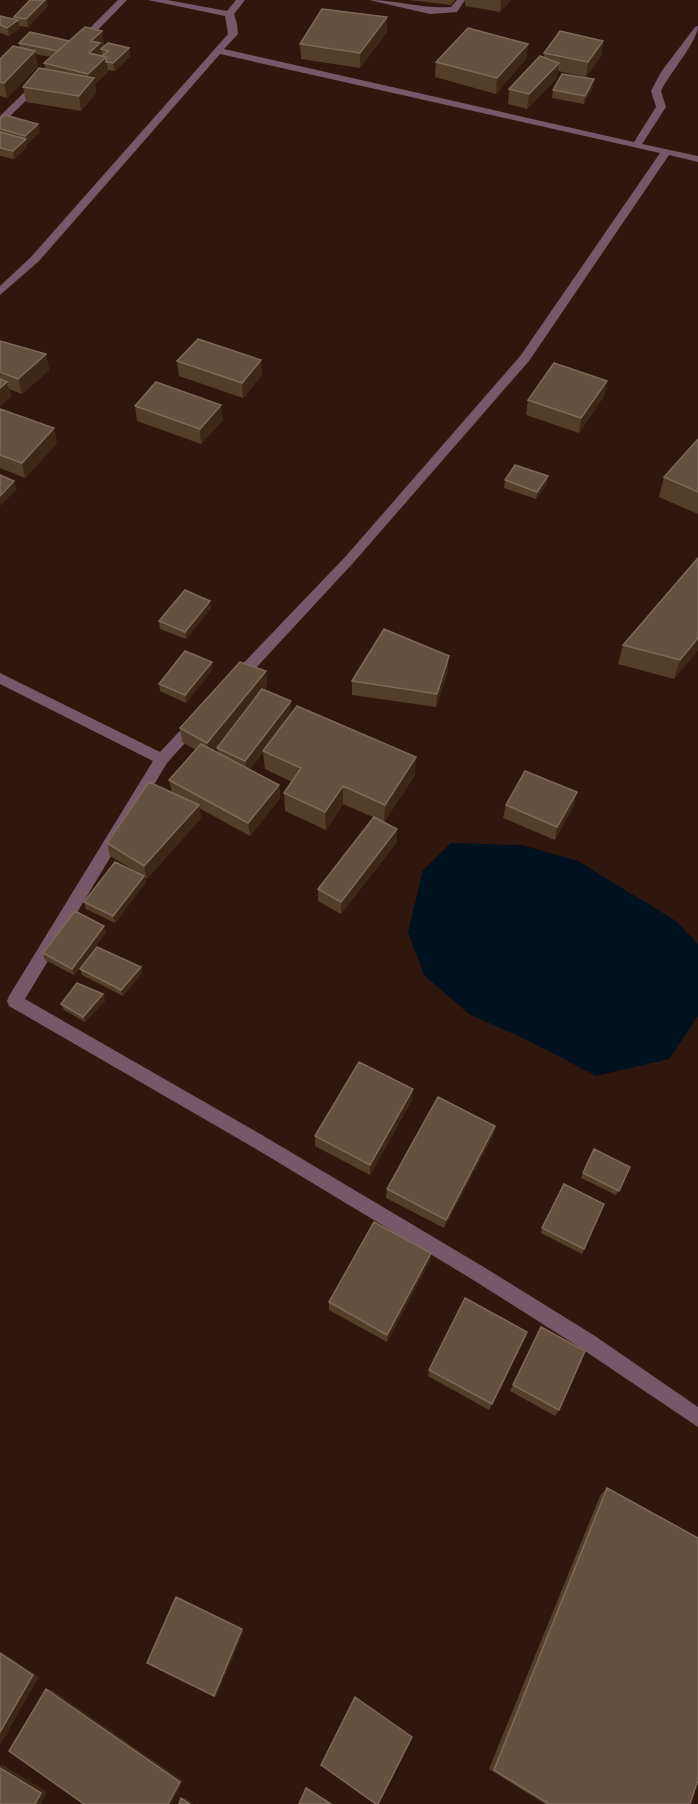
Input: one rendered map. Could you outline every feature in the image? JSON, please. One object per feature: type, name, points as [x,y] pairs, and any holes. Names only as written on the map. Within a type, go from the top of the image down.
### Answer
[{"type":"street","points":[[75,48],[123,0]]},
{"type":"street","points":[[152,0],[229,14]]},
{"type":"street","points":[[229,14],[241,0]]},
{"type":"street","points":[[373,0],[430,11],[454,10],[461,0]]},
{"type":"street","points":[[0,292],[35,259],[219,51],[233,34],[233,24],[229,14]]},
{"type":"street","points":[[636,146],[662,107],[656,91],[666,72],[698,29]]},
{"type":"street","points":[[219,51],[698,159]]},
{"type":"street","points":[[3,118],[50,72]]},
{"type":"street","points":[[227,689],[350,559],[525,358],[666,152]]},
{"type":"street","points":[[0,678],[162,759]]},
{"type":"street","points":[[203,715],[162,759],[15,1001],[277,1152],[517,1296],[656,1387],[698,1418]]},
{"type":"water","points":[[451,843],[522,845],[578,861],[676,921],[698,944],[698,1016],[669,1059],[596,1076],[531,1042],[469,1014],[424,975],[408,932],[423,870]]},
{"type":"building","points":[[30,0],[45,0],[26,19],[14,17]]},
{"type":"building","points":[[322,9],[387,17],[360,53],[300,44]]},
{"type":"building","points":[[0,16],[18,20],[7,28],[0,25]]},
{"type":"building","points":[[85,27],[102,31],[91,41],[100,43],[89,53],[106,57],[88,74],[44,63]]},
{"type":"building","points":[[468,28],[528,44],[497,78],[436,62]]},
{"type":"building","points":[[560,31],[603,41],[588,62],[544,53]]},
{"type":"building","points":[[30,32],[69,41],[58,51],[19,43]]},
{"type":"building","points":[[108,43],[129,48],[113,63],[106,62],[106,57],[102,56],[108,51],[101,49]]},
{"type":"building","points":[[13,46],[35,51],[4,83],[0,82],[0,59]]},
{"type":"building","points":[[540,56],[559,63],[529,94],[509,89]]},
{"type":"building","points":[[39,68],[94,78],[79,96],[23,87]]},
{"type":"building","points":[[562,74],[594,79],[585,96],[553,90]]},
{"type":"building","points":[[5,115],[38,124],[25,136],[0,129],[0,119]]},
{"type":"building","points":[[0,132],[26,139],[13,151],[0,148]]},
{"type":"building","points":[[198,339],[261,360],[242,383],[177,361]]},
{"type":"building","points":[[0,341],[46,354],[18,379],[0,372]]},
{"type":"building","points":[[554,363],[607,381],[581,418],[528,400]]},
{"type":"building","points":[[0,379],[7,382],[0,388]]},
{"type":"building","points":[[156,382],[221,405],[200,429],[135,406]]},
{"type":"building","points":[[0,409],[54,428],[22,463],[0,455]]},
{"type":"building","points":[[698,439],[698,492],[664,477]]},
{"type":"building","points":[[515,465],[548,476],[537,492],[505,480]]},
{"type":"building","points":[[0,475],[14,481],[0,496]]},
{"type":"building","points":[[698,558],[698,638],[680,660],[623,645]]},
{"type":"building","points":[[185,590],[210,601],[185,632],[159,621]]},
{"type":"building","points":[[384,629],[449,656],[437,694],[352,681]]},
{"type":"building","points":[[185,651],[212,662],[185,695],[159,684]]},
{"type":"building","points":[[240,662],[266,671],[207,743],[180,728]]},
{"type":"building","points":[[262,689],[291,701],[245,761],[217,748]]},
{"type":"building","points":[[297,706],[416,757],[385,805],[343,786],[325,812],[284,793],[301,768],[263,751]]},
{"type":"building","points":[[201,744],[279,785],[248,823],[169,780]]},
{"type":"building","points":[[525,771],[577,792],[557,827],[506,805]]},
{"type":"building","points":[[149,782],[199,805],[144,866],[107,843]]},
{"type":"building","points":[[374,817],[397,829],[341,902],[318,889]]},
{"type":"building","points":[[115,862],[144,876],[113,916],[84,902]]},
{"type":"building","points":[[75,911],[104,926],[72,969],[43,953]]},
{"type":"building","points":[[97,947],[141,967],[121,990],[80,969]]},
{"type":"building","points":[[77,983],[103,994],[83,1017],[61,1004]]},
{"type":"building","points":[[359,1062],[413,1089],[370,1165],[315,1136]]},
{"type":"building","points":[[438,1097],[495,1126],[446,1220],[387,1189]]},
{"type":"building","points":[[594,1149],[630,1167],[619,1191],[583,1173]]},
{"type":"building","points":[[564,1184],[604,1204],[584,1249],[542,1228]]},
{"type":"building","points":[[374,1222],[431,1253],[387,1335],[329,1302]]},
{"type":"building","points":[[465,1298],[527,1332],[492,1404],[429,1370]]},
{"type":"building","points":[[541,1327],[585,1351],[559,1410],[513,1385]]},
{"type":"building","points":[[607,1488],[698,1538],[698,1780],[690,1804],[549,1804],[494,1770]]},
{"type":"building","points":[[176,1597],[242,1629],[214,1696],[147,1663]]},
{"type":"building","points":[[0,1653],[33,1675],[0,1732]]},
{"type":"building","points":[[46,1689],[180,1782],[168,1804],[84,1804],[9,1751]]},
{"type":"building","points":[[355,1697],[412,1737],[378,1804],[321,1765]]},
{"type":"building","points":[[0,1768],[41,1793],[35,1804],[0,1804]]},
{"type":"building","points":[[306,1788],[331,1804],[299,1804]]},
{"type":"building","points":[[181,1798],[190,1804],[179,1804]]}]
